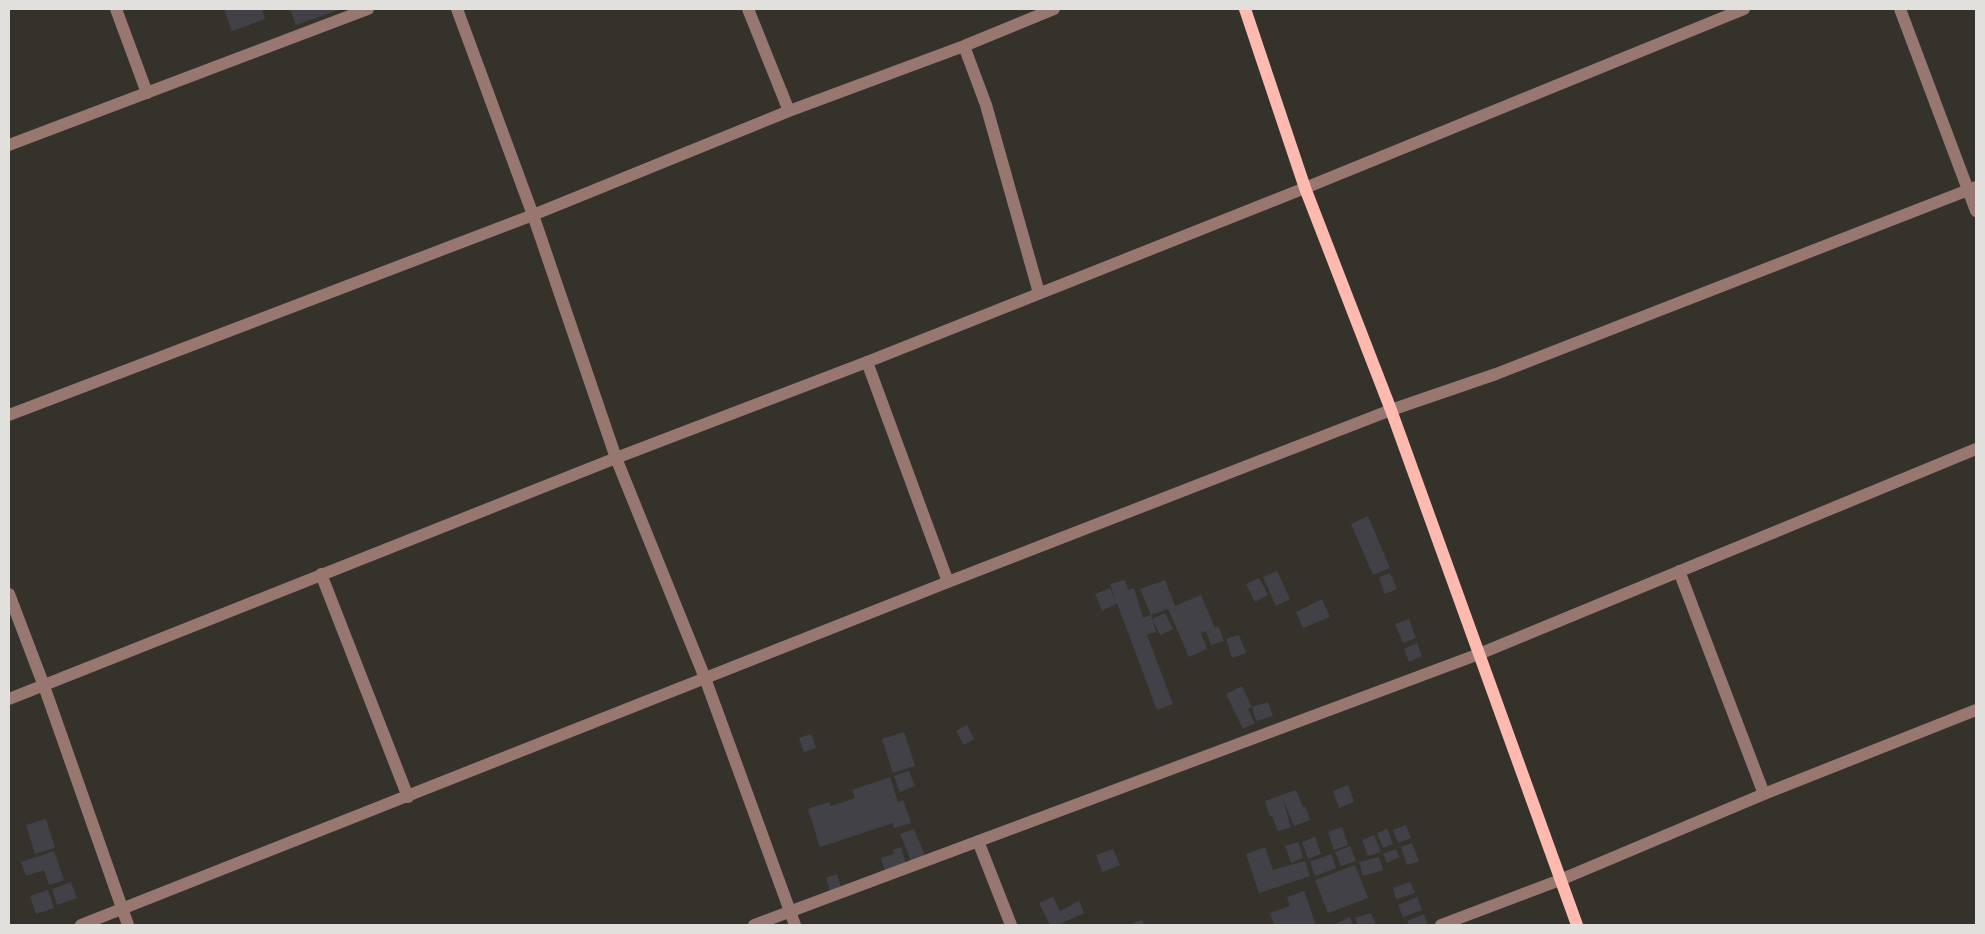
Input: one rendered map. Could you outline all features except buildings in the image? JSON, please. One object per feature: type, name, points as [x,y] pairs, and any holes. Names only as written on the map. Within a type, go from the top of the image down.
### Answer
[{"type":"main road","points":[[1245,9],[1305,188],[1391,410],[1577,925]]},
{"type":"street","points":[[116,9],[147,92]]},
{"type":"street","points":[[9,145],[368,9]]},
{"type":"street","points":[[457,9],[533,215],[616,458],[704,678],[795,925]]},
{"type":"street","points":[[748,9],[789,111]]},
{"type":"street","points":[[9,415],[533,215],[789,111],[964,46],[1054,9]]},
{"type":"street","points":[[9,699],[321,574],[867,362],[1039,292],[1305,188],[1744,9]]},
{"type":"street","points":[[1900,9],[1972,189],[1976,211]]},
{"type":"street","points":[[964,46],[986,105],[1039,292]]},
{"type":"street","points":[[81,925],[948,582],[1391,410],[1496,374],[1972,189]]},
{"type":"street","points":[[867,362],[948,582]]},
{"type":"street","points":[[754,925],[1478,654],[1976,449]]},
{"type":"street","points":[[1679,571],[1764,794]]},
{"type":"street","points":[[321,574],[408,797]]},
{"type":"street","points":[[9,594],[44,686],[128,925]]},
{"type":"street","points":[[1441,925],[1560,880],[1764,794],[1976,710]]},
{"type":"street","points":[[978,841],[1011,925]]}]
